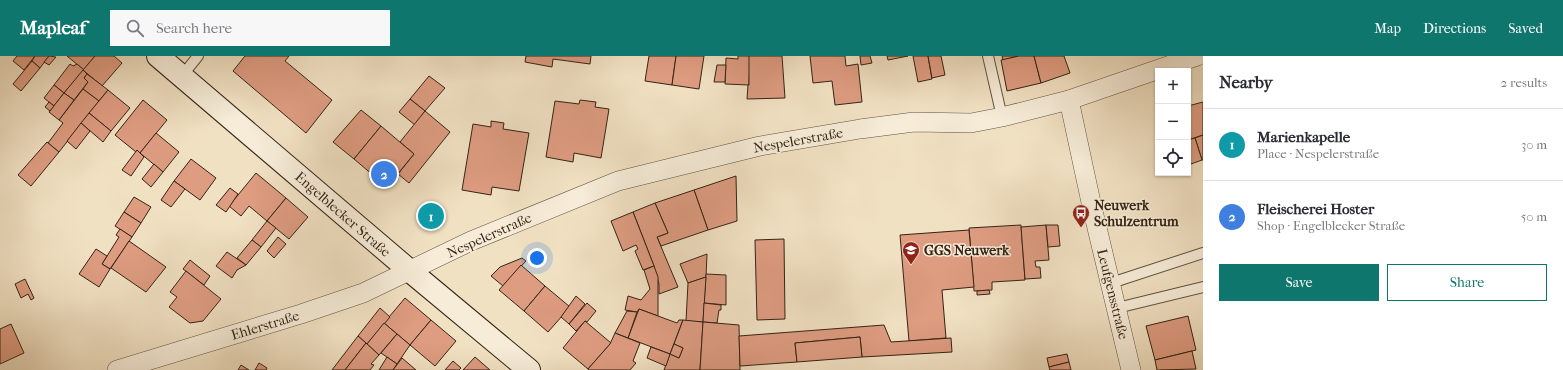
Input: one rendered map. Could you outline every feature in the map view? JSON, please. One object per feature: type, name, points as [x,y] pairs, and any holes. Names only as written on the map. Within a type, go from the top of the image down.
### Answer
[{"type":"street","name":"Engelblecker Straße","points":[[158,56],[410,271],[529,370]]},
{"type":"street","name":"Nespelerstraße","points":[[410,271],[471,241],[618,181],[760,146],[860,129],[914,122],[970,123],[1002,117],[1069,100],[1197,56]]},
{"type":"street","name":"Leufgensstraße","points":[[1069,100],[1092,206],[1131,370]]},
{"type":"street","name":"Ehlerstraße","points":[[117,370],[308,311],[363,292],[410,271]]},
{"type":"lane","points":[[182,76],[198,56]]},
{"type":"lane","points":[[988,56],[1002,117]]},
{"type":"lane","points":[[1111,283],[1203,253]]},
{"type":"lane","points":[[1117,308],[1203,287]]},
{"type":"building","points":[[17,56],[35,56],[24,70],[13,61]]},
{"type":"building","points":[[35,56],[49,56],[40,68],[32,61]]},
{"type":"building","points":[[49,56],[56,57],[49,65],[44,62]]},
{"type":"building","points":[[67,56],[95,56],[84,70]]},
{"type":"building","points":[[95,56],[114,56],[122,63],[102,86],[83,70]]},
{"type":"building","points":[[245,56],[289,56],[285,61],[332,100],[306,133],[233,71]]},
{"type":"building","points":[[526,56],[591,56],[590,64],[553,59],[552,67],[525,62]]},
{"type":"building","points":[[649,56],[676,56],[672,85],[645,81]]},
{"type":"building","points":[[676,56],[704,56],[699,89],[672,85]]},
{"type":"building","points":[[738,56],[749,56],[750,58],[749,85],[725,84],[726,58],[738,59]]},
{"type":"building","points":[[749,56],[782,56],[785,98],[747,99],[749,85]]},
{"type":"building","points":[[810,56],[845,56],[846,66],[858,64],[862,102],[835,105],[832,81],[813,83]]},
{"type":"building","points":[[860,56],[870,56],[872,63],[861,65]]},
{"type":"building","points":[[887,56],[908,56],[888,60]]},
{"type":"building","points":[[913,56],[928,56],[932,79],[918,82]]},
{"type":"building","points":[[928,56],[941,56],[945,75],[932,78]]},
{"type":"building","points":[[1002,56],[1019,56],[1003,60]]},
{"type":"building","points":[[1019,56],[1034,56],[1041,83],[1007,91],[1001,60]]},
{"type":"building","points":[[1034,56],[1064,56],[1070,73],[1041,83]]},
{"type":"building","points":[[32,61],[40,68],[21,91],[13,84]]},
{"type":"building","points":[[70,64],[73,66],[77,64],[84,70],[64,93],[54,85]]},
{"type":"building","points":[[717,65],[726,65],[725,82],[714,82]]},
{"type":"building","points":[[83,70],[87,74],[84,78],[88,82],[74,100],[64,93]]},
{"type":"building","points":[[87,74],[108,90],[99,101],[83,89],[88,82],[84,78]]},
{"type":"building","points":[[429,76],[445,88],[425,111],[410,99]]},
{"type":"building","points":[[54,85],[64,93],[54,106],[44,98]]},
{"type":"building","points":[[83,89],[99,101],[59,152],[48,143],[63,123],[59,120]]},
{"type":"building","points":[[108,90],[130,108],[111,131],[89,113]]},
{"type":"building","points":[[64,93],[74,100],[59,120],[49,112]]},
{"type":"building","points":[[410,99],[425,111],[415,125],[399,112]]},
{"type":"building","points":[[143,100],[167,120],[140,153],[137,150],[136,152],[115,135]]},
{"type":"building","points":[[580,100],[596,102],[595,107],[609,109],[601,158],[574,153],[573,162],[546,157],[555,101],[579,104]]},
{"type":"building","points":[[49,102],[54,106],[50,111],[45,107]]},
{"type":"building","points":[[1203,102],[1203,135],[1191,139],[1191,105]]},
{"type":"building","points":[[361,110],[381,126],[354,159],[333,142]]},
{"type":"building","points":[[425,111],[450,132],[409,183],[398,174],[414,154],[400,142]]},
{"type":"building","points":[[89,113],[111,131],[103,142],[81,123]]},
{"type":"building","points":[[491,121],[504,123],[503,129],[529,133],[519,191],[492,187],[491,195],[462,190],[473,124],[491,127]]},
{"type":"building","points":[[81,123],[90,131],[76,149],[67,141]]},
{"type":"building","points":[[381,126],[414,154],[387,187],[354,159]]},
{"type":"building","points":[[156,133],[179,152],[163,172],[140,153]]},
{"type":"building","points":[[1203,135],[1203,160],[1202,160],[1195,138]]},
{"type":"building","points":[[1195,138],[1202,160],[1191,164],[1191,140]]},
{"type":"building","points":[[47,142],[59,152],[31,186],[18,175]]},
{"type":"building","points":[[137,150],[144,157],[131,176],[122,170]]},
{"type":"building","points":[[191,159],[216,178],[200,200],[174,181]]},
{"type":"building","points":[[154,164],[163,172],[151,187],[142,179]]},
{"type":"building","points":[[256,173],[286,198],[267,221],[249,206],[241,216],[229,206]]},
{"type":"building","points":[[736,176],[737,221],[708,230],[694,190]]},
{"type":"building","points":[[174,181],[185,189],[171,207],[161,200]]},
{"type":"building","points":[[230,188],[238,194],[226,212],[216,205]]},
{"type":"building","points":[[694,190],[708,230],[661,246],[657,237],[668,233],[655,203]]},
{"type":"building","points":[[134,197],[151,207],[141,223],[124,212]]},
{"type":"building","points":[[286,198],[308,217],[289,239],[267,221]]},
{"type":"building","points":[[655,203],[668,233],[657,237],[678,287],[659,294],[659,284],[654,266],[633,212]]},
{"type":"building","points":[[426,204],[441,208],[437,228],[421,224]]},
{"type":"building","points":[[124,212],[141,223],[132,237],[115,226]]},
{"type":"building","points":[[633,212],[654,266],[643,270],[635,251],[638,249],[636,245],[623,251],[611,221]]},
{"type":"building","points":[[267,221],[276,228],[261,247],[252,240]]},
{"type":"building","points":[[1021,225],[1025,280],[992,282],[992,290],[974,291],[969,228]]},
{"type":"building","points":[[1046,225],[1049,260],[1035,261],[1036,267],[1040,267],[1041,278],[1025,279],[1021,227]]},
{"type":"building","points":[[1046,225],[1058,225],[1060,246],[1048,247]]},
{"type":"building","points":[[120,229],[132,237],[110,269],[102,264],[119,237],[116,235]]},
{"type":"building","points":[[969,230],[974,287],[942,290],[946,338],[909,341],[900,235]]},
{"type":"building","points":[[278,237],[286,244],[274,258],[267,251]]},
{"type":"building","points":[[784,239],[785,319],[757,320],[755,240]]},
{"type":"building","points":[[252,240],[261,247],[246,265],[237,258]]},
{"type":"building","points":[[129,241],[166,267],[146,292],[111,268]]},
{"type":"building","points":[[96,249],[107,256],[102,264],[110,269],[99,287],[79,274]]},
{"type":"building","points":[[227,252],[246,265],[237,270],[232,278],[216,266]]},
{"type":"building","points":[[707,254],[706,277],[688,283],[680,264]]},
{"type":"building","points":[[522,258],[526,261],[503,286],[491,276],[500,267]]},
{"type":"building","points":[[190,260],[210,276],[204,285],[183,269]]},
{"type":"building","points":[[521,265],[545,286],[524,311],[499,290]]},
{"type":"building","points":[[654,266],[658,277],[658,316],[639,309],[637,312],[625,310],[628,296],[641,300],[650,289],[644,270]]},
{"type":"building","points":[[186,271],[221,299],[203,321],[190,323],[169,307],[177,297],[170,292]]},
{"type":"building","points":[[706,274],[726,275],[726,305],[704,303]]},
{"type":"building","points":[[706,277],[703,322],[686,321],[688,283]]},
{"type":"building","points":[[25,279],[34,298],[31,300],[28,294],[21,298],[15,284]]},
{"type":"building","points":[[545,286],[570,307],[548,332],[524,311]]},
{"type":"building","points":[[989,290],[990,294],[977,295],[977,291]]},
{"type":"building","points":[[576,296],[585,304],[569,324],[561,317]]},
{"type":"building","points":[[405,298],[431,320],[410,345],[384,323]]},
{"type":"building","points":[[587,303],[596,311],[587,322],[585,321],[576,331],[569,324]]},
{"type":"building","points":[[704,303],[721,305],[717,323],[703,322]]},
{"type":"building","points":[[380,308],[390,317],[367,344],[358,336]]},
{"type":"building","points":[[639,309],[677,323],[679,320],[683,320],[670,354],[628,338]]},
{"type":"building","points":[[627,311],[637,312],[628,338],[615,333]]},
{"type":"building","points":[[1188,316],[1196,350],[1155,360],[1146,326]]},
{"type":"building","points":[[431,320],[456,341],[435,366],[410,345]]},
{"type":"building","points":[[683,320],[703,322],[700,370],[664,370],[670,354],[679,358],[683,348],[674,344]]},
{"type":"building","points":[[585,321],[611,343],[588,369],[563,348]]},
{"type":"building","points":[[703,322],[739,325],[740,370],[700,370]]},
{"type":"building","points":[[384,323],[397,334],[379,355],[367,344]]},
{"type":"building","points":[[11,324],[24,353],[0,364],[0,329]]},
{"type":"building","points":[[884,325],[891,342],[951,338],[952,352],[862,357],[860,337],[795,343],[797,362],[740,366],[739,336]]},
{"type":"building","points":[[615,333],[640,343],[633,361],[636,363],[630,370],[589,370],[588,369],[610,344]]},
{"type":"building","points":[[397,334],[410,345],[397,364],[381,353]]},
{"type":"building","points":[[358,336],[366,343],[345,370],[332,370]]},
{"type":"building","points":[[860,337],[862,357],[797,362],[795,343]]},
{"type":"building","points":[[366,343],[379,355],[371,364],[374,365],[370,370],[345,370]]},
{"type":"building","points":[[674,344],[683,348],[679,358],[670,354]]},
{"type":"building","points":[[651,347],[670,354],[666,366],[647,358]]},
{"type":"building","points":[[1192,351],[1196,369],[1157,370],[1155,360]]},
{"type":"building","points":[[1067,354],[1069,362],[1049,367],[1047,358]]},
{"type":"building","points":[[387,357],[397,364],[393,370],[379,370]]},
{"type":"building","points":[[475,357],[490,370],[463,370]]},
{"type":"building","points":[[402,358],[416,370],[393,370]]},
{"type":"building","points":[[453,361],[461,368],[459,370],[445,370]]},
{"type":"building","points":[[1069,362],[1071,370],[1050,370],[1049,367]]},
{"type":"building","points":[[259,363],[267,368],[266,370],[255,370]]},
{"type":"building","points":[[241,365],[249,370],[238,370]]},
{"type":"place","name":"Fleischerei Hoster","points":[[384,174]]},
{"type":"place","name":"Marienkapelle","points":[[431,216]]},
{"type":"place","name":"Neuwerk Schulzentrum","points":[[1081,228]]},
{"type":"place","name":"GGS Neuwerk","points":[[911,265]]}]
